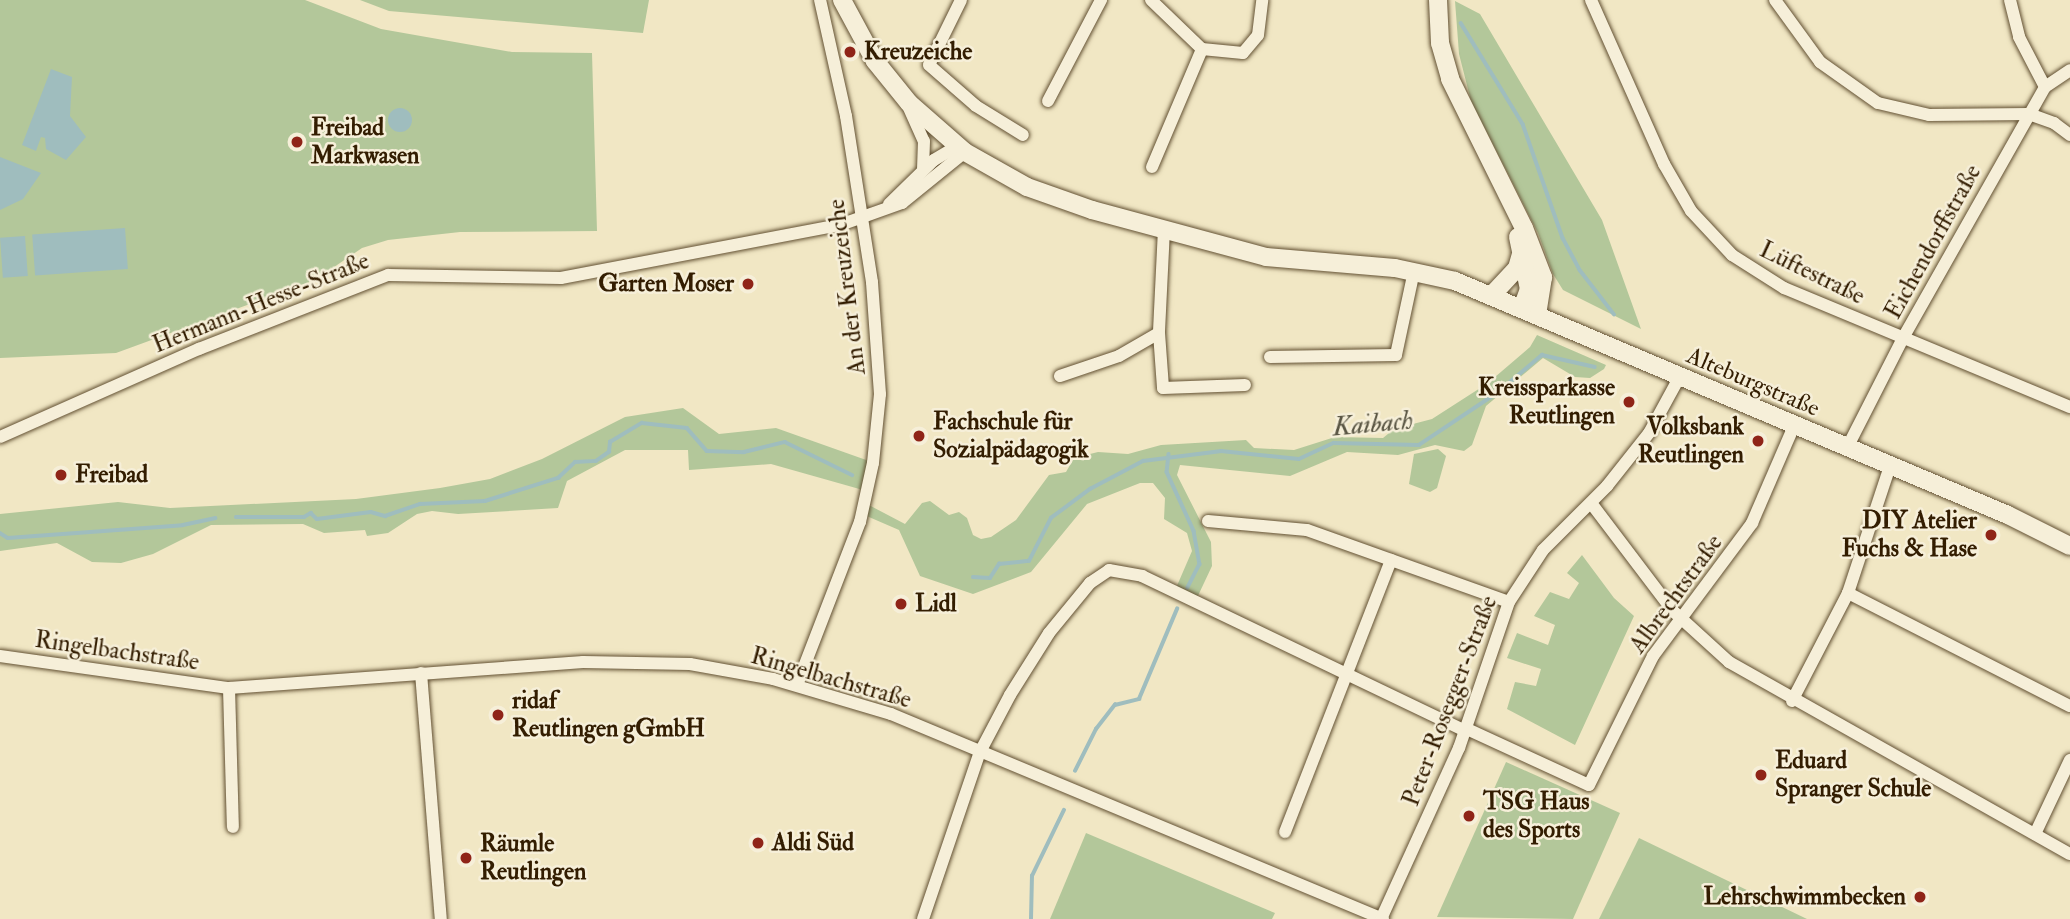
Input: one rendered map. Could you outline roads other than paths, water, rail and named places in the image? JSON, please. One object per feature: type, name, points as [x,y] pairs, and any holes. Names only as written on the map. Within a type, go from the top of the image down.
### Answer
[{"type":"main road","name":"Alteburgstraße","points":[[842,0],[875,61],[900,93],[961,149],[1055,199],[1285,260],[1414,271],[1492,295],[2070,546]]},
{"type":"main road","points":[[1438,0],[1440,43],[1450,79],[1543,277],[1530,311]]},
{"type":"main road","points":[[1510,202],[1529,289],[1530,311]]},
{"type":"main road","points":[[1492,295],[1517,268],[1522,251]]},
{"type":"street","name":"An der Kreuzeiche","points":[[797,685],[851,551],[875,451],[878,338],[862,220],[834,54],[820,0]]},
{"type":"street","points":[[961,0],[929,65],[976,106],[1023,135]]},
{"type":"street","points":[[1048,101],[1101,0]]},
{"type":"street","points":[[1151,0],[1202,49],[1243,53],[1258,35],[1262,0]]},
{"type":"street","name":"Lüftestraße","points":[[1591,0],[1664,164],[1710,234],[1754,272],[1903,338],[2070,407]]},
{"type":"street","points":[[1775,0],[1820,62],[1878,103],[1928,115],[2029,114],[2054,123],[2070,135]]},
{"type":"street","points":[[2010,0],[2019,37],[2045,87]]},
{"type":"street","points":[[1152,167],[1202,49]]},
{"type":"street","name":"Eichendorffstraße","points":[[1847,448],[1903,338],[2029,114],[2045,87],[2070,70]]},
{"type":"street","points":[[900,93],[923,136],[923,169]]},
{"type":"street","name":"Hermann-Hesse-Straße","points":[[881,212],[923,169],[961,149]]},
{"type":"street","name":"Hermann-Hesse-Straße","points":[[0,437],[199,348],[388,275],[561,278],[862,220],[919,192],[961,149]]},
{"type":"street","points":[[1164,229],[1159,333],[1163,388],[1245,385]]},
{"type":"street","points":[[1270,357],[1396,355],[1414,271]]},
{"type":"street","points":[[1060,376],[1119,356],[1159,333]]},
{"type":"street","name":"Peter-Rosegger-Straße","points":[[1382,919],[1467,730],[1509,602],[1543,550],[1591,503],[1657,422],[1679,378]]},
{"type":"street","name":"Albrechtstraße","points":[[1467,730],[1589,785],[1639,682],[1680,618],[1752,523],[1794,426]]},
{"type":"street","points":[[1792,701],[1848,593],[1890,466]]},
{"type":"street","points":[[1591,503],[1680,618],[1729,662],[1792,701],[2070,854]]},
{"type":"street","points":[[1208,521],[1287,526],[1509,602]]},
{"type":"street","points":[[1285,832],[1348,678],[1391,560]]},
{"type":"street","points":[[923,919],[980,752],[1049,633],[1090,583],[1114,569],[1142,576],[1348,678],[1467,730]]},
{"type":"street","points":[[1848,593],[2070,706]]},
{"type":"street","name":"Ringelbachstraße","points":[[0,656],[229,688],[421,673],[640,661],[690,664],[797,685],[891,714],[1382,919]]},
{"type":"street","points":[[421,673],[440,919]]},
{"type":"street","name":"Ringelbachstraße","points":[[229,688],[233,827]]},
{"type":"street","points":[[2035,834],[2070,760]]},
{"type":"water","points":[[51,69],[72,77],[70,116],[86,137],[66,160],[46,149],[45,138],[41,137],[36,151],[22,145]]},
{"type":"water","points":[[400,108],[408,112],[412,120],[408,128],[400,132],[392,128],[388,120],[392,112]]},
{"type":"water","points":[[0,157],[41,173],[23,199],[0,210]]},
{"type":"water","points":[[125,228],[128,269],[35,275],[32,234]]},
{"type":"water","points":[[25,236],[28,276],[3,278],[0,238]]},
{"type":"waterway","name":"Kaibach","points":[[1461,23],[1523,124],[1563,238],[1580,270],[1614,314]]},
{"type":"waterway","name":"Kaibach","points":[[973,577],[990,578],[999,564],[1029,561],[1051,518],[1090,489],[1143,461],[1221,451],[1299,459],[1334,443],[1419,445],[1497,393],[1542,355],[1595,367]]},
{"type":"waterway","points":[[236,517],[304,517],[311,513],[317,519],[371,512],[385,516],[420,504],[485,501],[558,478],[575,462],[596,461],[609,452],[610,442],[642,423],[687,428],[707,451],[744,452],[785,442],[852,475]]},
{"type":"waterway","name":"Kaibach","points":[[1169,454],[1167,472],[1194,531],[1200,564],[1188,588]]},
{"type":"waterway","points":[[0,533],[8,538],[183,525],[215,518]]},
{"type":"waterway","name":"Kaibach","points":[[1075,771],[1096,729],[1115,705],[1139,699],[1177,609]]},
{"type":"waterway","name":"Kaibach","points":[[1031,919],[1032,876],[1064,810]]},
{"type":"place","name":"Kreuzeiche","points":[[850,52]]},
{"type":"place","name":"Freibad Markwasen","points":[[297,142]]},
{"type":"place","name":"Garten Moser","points":[[748,284]]},
{"type":"place","name":"Kreissparkasse Reutlingen","points":[[1629,402]]},
{"type":"place","name":"Fachschule für Sozialpädagogik","points":[[919,436]]},
{"type":"place","name":"Volksbank Reutlingen","points":[[1758,441]]},
{"type":"place","name":"Freibad","points":[[61,475]]},
{"type":"place","name":"DIY Atelier Fuchs & Hase","points":[[1991,535]]},
{"type":"place","name":"Lidl","points":[[901,604]]},
{"type":"place","name":"ridaf Reutlingen gGmbH","points":[[498,715]]},
{"type":"place","name":"Eduard Spranger Schule","points":[[1761,775]]},
{"type":"place","name":"TSG Haus des Sports","points":[[1469,816]]},
{"type":"place","name":"Aldi Süd","points":[[758,843]]},
{"type":"place","name":"Räumle Reutlingen","points":[[466,858]]},
{"type":"place","name":"Lehrschwimmbecken","points":[[1920,897]]}]
